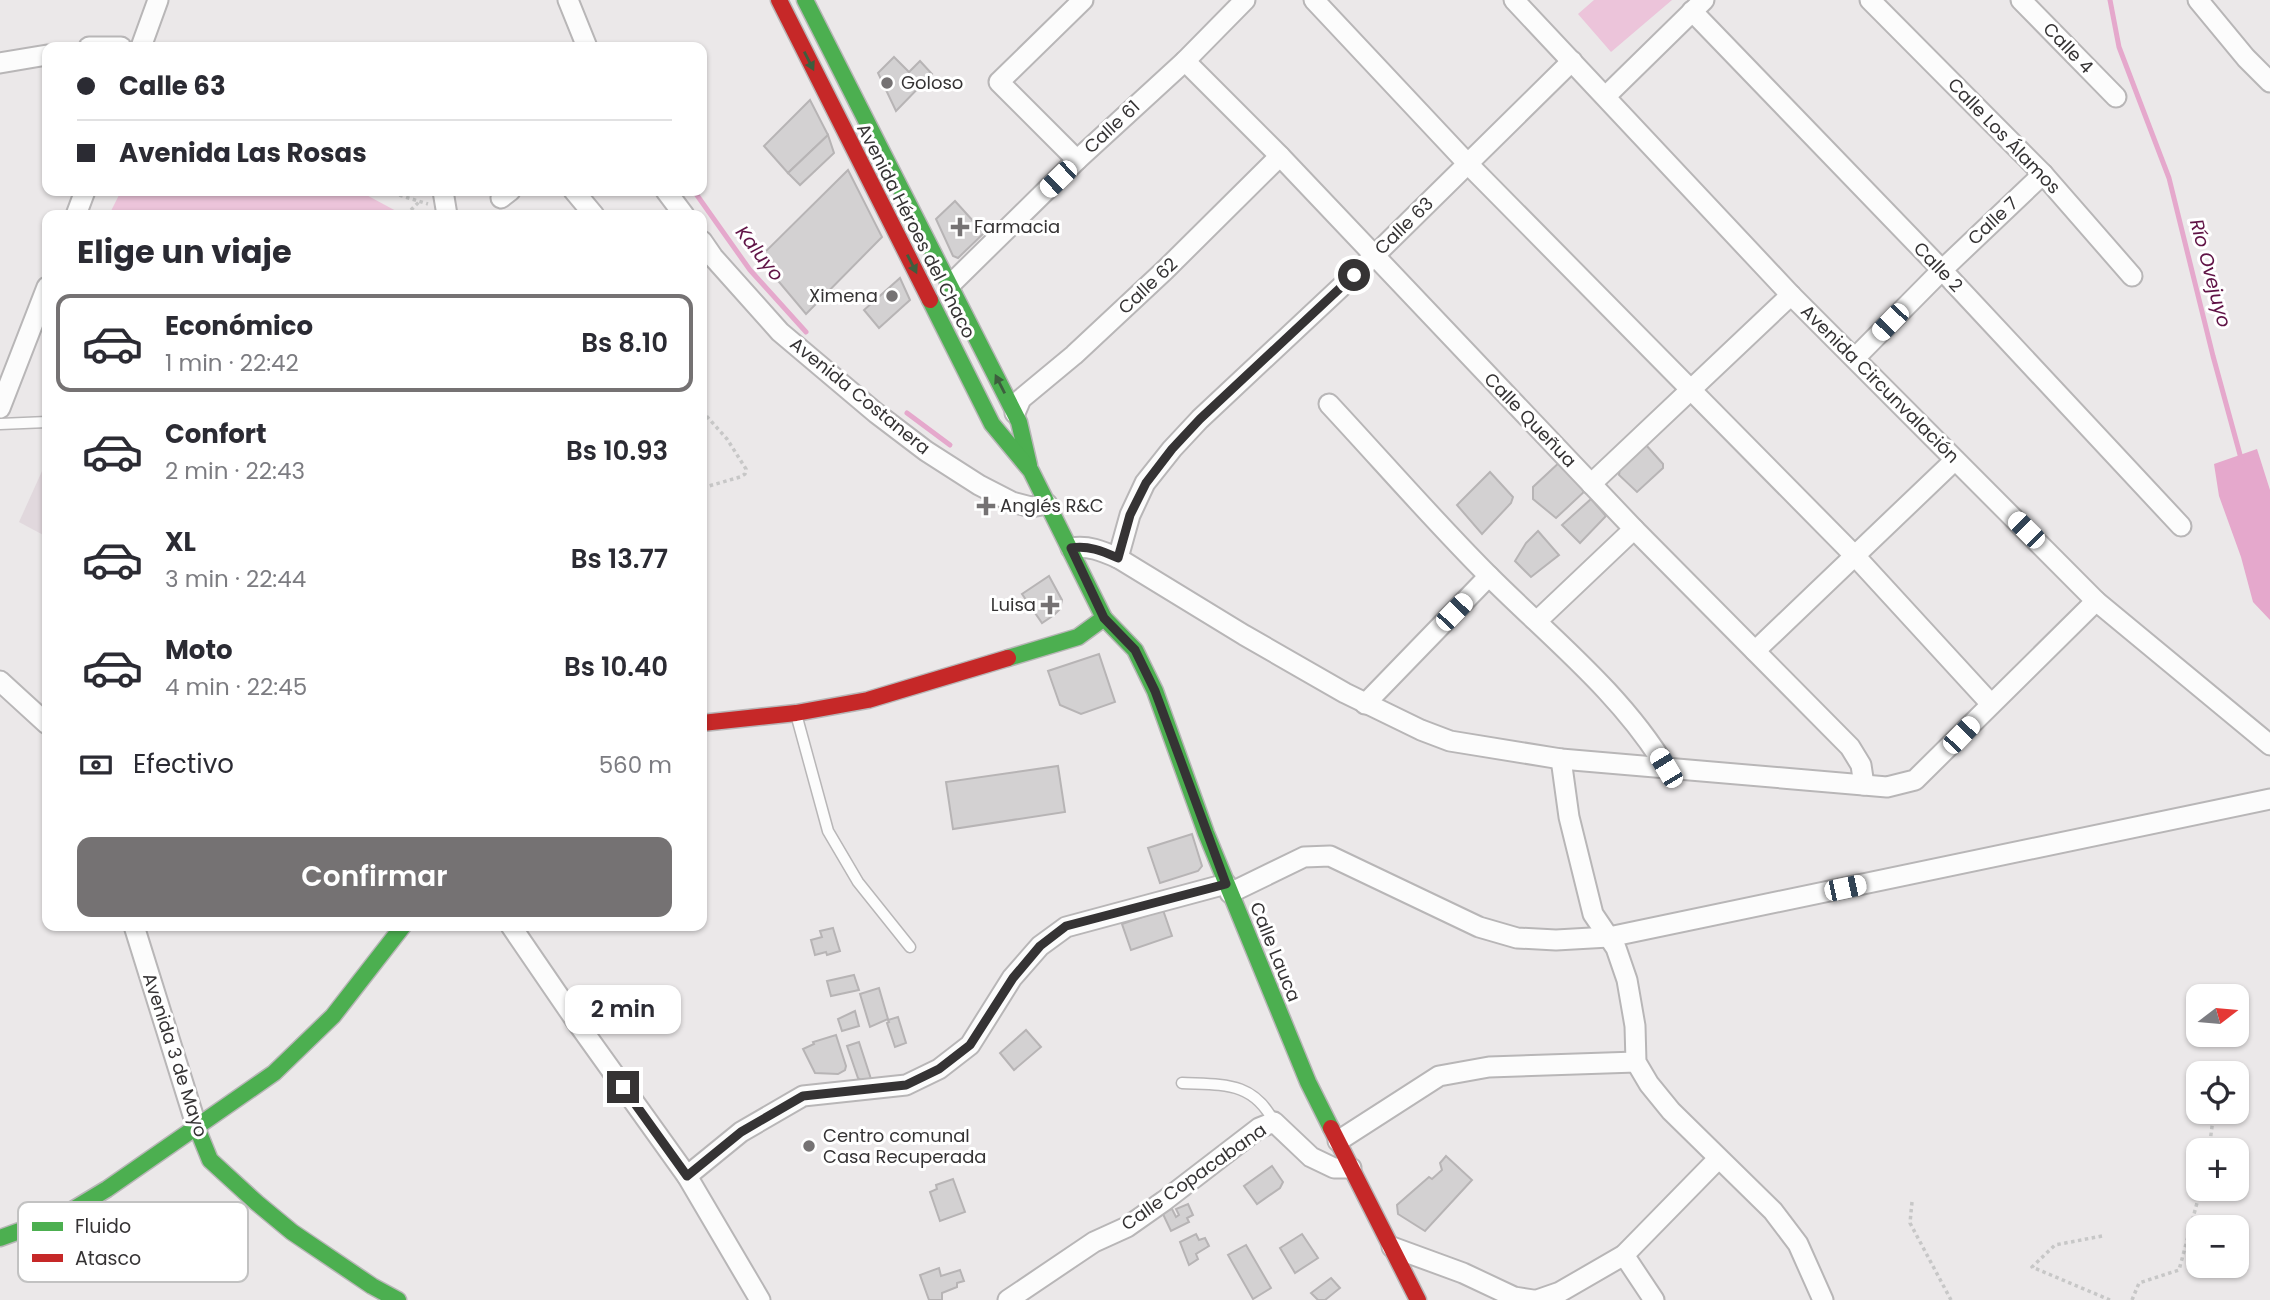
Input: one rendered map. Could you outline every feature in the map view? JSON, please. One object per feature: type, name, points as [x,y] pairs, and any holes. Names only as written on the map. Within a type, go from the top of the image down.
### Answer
[{"type":"main road","name":"Avenida Héroes del Chaco","points":[[779,0],[992,424],[1031,471]]},
{"type":"main road","name":"Avenida Héroes del Chaco","points":[[805,0],[1015,413],[1023,434],[1031,471],[1104,618]]},
{"type":"main road","points":[[928,297],[950,285]]},
{"type":"main road","points":[[992,424],[1015,413]]},
{"type":"main road","points":[[707,722],[796,713],[868,700],[1078,637],[1104,618]]},
{"type":"main road","name":"Calle Lauca","points":[[1104,618],[1135,650],[1155,691],[1228,889],[1308,1082],[1418,1300]]},
{"type":"main road","points":[[85,1202],[275,1073],[333,1016],[399,931]]},
{"type":"main road","name":"Avenida 3 de Mayo","points":[[197,1128],[210,1160],[257,1203],[292,1232],[327,1253],[372,1286],[398,1300]]},
{"type":"main road","points":[[0,1238],[18,1231]]},
{"type":"street","points":[[143,42],[158,0]]},
{"type":"street","points":[[568,0],[580,42]]},
{"type":"street","points":[[1077,160],[999,82],[1083,0]]},
{"type":"street","name":"Calle 61","points":[[950,285],[1077,160],[1185,61],[1245,0]]},
{"type":"street","points":[[1314,0],[1468,164],[1856,557],[1991,704]]},
{"type":"street","name":"Avenida Circunvalación","points":[[1514,0],[1791,295],[2096,601],[2270,745]]},
{"type":"street","name":"Calle Los Álamos","points":[[1870,0],[2043,174],[2132,276]]},
{"type":"street","name":"Calle 4","points":[[2021,0],[2116,97]]},
{"type":"street","points":[[2210,5],[2246,58],[2270,82]]},
{"type":"street","points":[[1606,96],[1698,6]]},
{"type":"street","name":"Calle 2","points":[[1698,6],[2181,526]]},
{"type":"street","points":[[0,63],[42,56]]},
{"type":"street","name":"Calle Queñua","points":[[1185,61],[1280,156],[1634,529],[1850,747],[1861,765],[1864,785]]},
{"type":"street","name":"Calle 63","points":[[1118,558],[1130,515],[1146,483],[1172,449],[1200,419],[1373,257],[1572,61]]},
{"type":"street","name":"Calle 62","points":[[1015,413],[1021,399],[1074,355],[1165,271],[1280,156]]},
{"type":"street","name":"Calle 7","points":[[1855,358],[2043,174]]},
{"type":"street","points":[[578,196],[590,210]]},
{"type":"street","name":"Avenida Costanera","points":[[707,254],[780,332],[876,413],[926,451],[979,485],[1012,502],[1031,507],[1047,504]]},
{"type":"street","points":[[1591,484],[1791,295]]},
{"type":"street","points":[[0,408],[42,301]]},
{"type":"street","points":[[1329,404],[1489,576],[1537,621],[1640,727],[1666,768]]},
{"type":"street","points":[[1755,651],[1955,460]]},
{"type":"street","points":[[1537,621],[1634,529]]},
{"type":"street","points":[[1071,548],[1081,546],[1118,558],[1244,635],[1365,704],[1450,741],[1561,759],[1887,787],[1914,780],[2096,601]]},
{"type":"street","points":[[1365,704],[1489,576]]},
{"type":"street","points":[[0,681],[42,719]]},
{"type":"street","points":[[1561,759],[1569,817],[1593,914],[1616,948],[1627,980],[1635,1026],[1636,1062],[1649,1084],[1671,1111],[1773,1211],[1798,1244],[1823,1300]]},
{"type":"street","points":[[687,1176],[741,1132],[803,1096],[906,1085],[939,1069],[970,1045],[1013,978],[1040,946],[1066,926],[1228,889],[1304,857],[1330,856],[1479,927],[1517,938],[1556,940],[1609,937],[2270,799]]},
{"type":"street","name":"Avenida 3 de Mayo","points":[[136,931],[197,1128]]},
{"type":"street","points":[[514,931],[687,1176],[760,1300]]},
{"type":"street","points":[[1338,1141],[1439,1076],[1489,1067],[1636,1062]]},
{"type":"street","points":[[1274,1122],[1311,1157],[1334,1168],[1351,1168]]},
{"type":"street","name":"Calle Copacabana","points":[[1008,1300],[1094,1242],[1127,1227],[1259,1128],[1274,1122]]},
{"type":"street","points":[[1392,1247],[1463,1273],[1514,1297],[1535,1300],[1560,1292],[1624,1255],[1718,1159]]},
{"type":"street","points":[[1624,1255],[1654,1300]]},
{"type":"lane","points":[[0,424],[42,422]]},
{"type":"lane","points":[[796,713],[828,831],[858,882],[910,947]]},
{"type":"lane","points":[[1182,1083],[1221,1085],[1247,1091],[1265,1104],[1274,1122]]},
{"type":"path","points":[[401,196],[428,204],[445,203]]},
{"type":"path","points":[[411,210],[419,202]]},
{"type":"path","points":[[707,417],[727,439],[746,469],[745,474],[740,477],[707,487]]},
{"type":"path","points":[[2132,1300],[2139,1283],[2179,1270],[2198,1201]]},
{"type":"path","points":[[1912,1202],[1910,1223],[1951,1300]]},
{"type":"path","points":[[2102,1236],[2055,1245],[2032,1267],[2110,1300]]},
{"type":"shaded area","points":[[1594,0],[1672,0],[1611,52],[1578,14]]},
{"type":"shaded area","points":[[118,196],[368,196],[394,210],[112,210]]},
{"type":"shaded area","points":[[2257,449],[2270,490],[2270,620],[2253,602],[2241,557],[2219,496],[2214,464]]},
{"type":"shaded area","points":[[42,471],[42,534],[19,522]]},
{"type":"building","points":[[894,57],[909,72],[920,61],[932,74],[896,111],[878,73]]},
{"type":"building","points":[[810,100],[828,135],[788,173],[764,146]]},
{"type":"building","points":[[828,135],[834,153],[800,185],[788,173]]},
{"type":"building","points":[[848,170],[882,237],[806,314],[759,258]]},
{"type":"building","points":[[955,201],[984,233],[958,258],[953,256],[936,219]]},
{"type":"building","points":[[900,278],[910,300],[879,328],[864,310]]},
{"type":"building","points":[[1646,445],[1663,464],[1663,468],[1637,492],[1619,475],[1620,468]]},
{"type":"building","points":[[1563,459],[1586,490],[1556,518],[1533,499],[1533,487]]},
{"type":"building","points":[[1490,472],[1513,497],[1511,503],[1482,534],[1457,505]]},
{"type":"building","points":[[1591,499],[1606,516],[1580,543],[1562,525]]},
{"type":"building","points":[[1538,531],[1559,555],[1531,577],[1515,561],[1526,543]]},
{"type":"building","points":[[1049,576],[1062,600],[1060,609],[1042,623],[1022,594]]},
{"type":"building","points":[[1099,654],[1115,702],[1081,714],[1060,705],[1048,671]]},
{"type":"building","points":[[1058,766],[1065,812],[953,829],[946,782]]},
{"type":"building","points":[[1192,834],[1202,866],[1198,871],[1160,883],[1148,848]]},
{"type":"building","points":[[1163,910],[1172,936],[1131,950],[1122,924]]},
{"type":"building","points":[[833,928],[840,951],[815,955],[811,940],[822,937],[820,931]]},
{"type":"building","points":[[854,975],[859,990],[831,996],[827,981]]},
{"type":"building","points":[[879,988],[888,1019],[870,1027],[860,994]]},
{"type":"building","points":[[855,1011],[859,1026],[842,1031],[838,1019]]},
{"type":"building","points":[[898,1017],[906,1043],[895,1047],[887,1023],[888,1020]]},
{"type":"building","points":[[1026,1030],[1041,1047],[1014,1070],[1000,1053]]},
{"type":"building","points":[[836,1035],[845,1070],[838,1074],[815,1073],[803,1049],[814,1044],[813,1042]]},
{"type":"building","points":[[859,1042],[871,1079],[863,1081],[858,1078],[847,1046]]},
{"type":"building","points":[[1446,1156],[1472,1180],[1425,1231],[1398,1214],[1397,1205],[1429,1177],[1432,1179],[1442,1170],[1440,1163]]},
{"type":"building","points":[[1272,1166],[1283,1182],[1280,1188],[1257,1204],[1244,1186]]},
{"type":"building","points":[[953,1179],[965,1212],[940,1221],[930,1192],[937,1189],[936,1185]]},
{"type":"building","points":[[1188,1204],[1193,1215],[1187,1218],[1189,1222],[1171,1231],[1162,1212],[1172,1209],[1176,1217],[1179,1215],[1176,1209]]},
{"type":"building","points":[[1196,1234],[1199,1240],[1205,1238],[1209,1246],[1196,1254],[1198,1259],[1189,1265],[1180,1242]]},
{"type":"building","points":[[1302,1234],[1318,1258],[1295,1273],[1280,1248]]},
{"type":"building","points":[[1246,1245],[1271,1288],[1253,1299],[1228,1255]]},
{"type":"building","points":[[939,1268],[941,1276],[960,1270],[964,1281],[942,1293],[942,1300],[929,1300],[920,1275]]},
{"type":"building","points":[[1331,1278],[1340,1288],[1325,1300],[1318,1300],[1311,1293]]},
{"type":"waterway","name":"Río Ovejuyo","points":[[2110,0],[2119,47],[2169,178],[2242,462]]},
{"type":"waterway","name":"Kaluyo","points":[[698,196],[750,270],[806,332]]},
{"type":"waterway","name":"Kaluyo","points":[[907,413],[950,445]]},
{"type":"traffic: fast","points":[[805,0],[1019,422],[1029,465]]},
{"type":"traffic: fast","points":[[930,300],[992,424],[1031,471],[1104,618]]},
{"type":"traffic: fast","points":[[1008,658],[1078,637],[1104,618],[1135,650],[1155,691],[1206,833],[1308,1082],[1331,1128]]},
{"type":"traffic: fast","points":[[86,1202],[274,1073],[333,1016],[399,931]]},
{"type":"traffic: fast","points":[[197,1128],[210,1160],[257,1203],[292,1232],[372,1286],[398,1300]]},
{"type":"traffic: fast","points":[[0,1238],[18,1232]]},
{"type":"traffic: jam","points":[[779,0],[930,300]]},
{"type":"traffic: jam","points":[[707,722],[796,713],[868,700],[1008,658]]},
{"type":"traffic: jam","points":[[1331,1128],[1418,1300]]},
{"type":"place","name":"Goloso","points":[[887,83]]},
{"type":"place","name":"Farmacia","points":[[960,227]]},
{"type":"place","name":"Ximena","points":[[892,296]]},
{"type":"place","name":"Anglés R&C","points":[[986,506]]},
{"type":"place","name":"Luisa","points":[[1050,605]]},
{"type":"place","name":"Centro comunal Casa Recuperada","points":[[809,1146]]},
{"type":"route","points":[[623,1087],[687,1176],[741,1132],[803,1096],[906,1085],[939,1069],[970,1045],[1013,978],[1040,946],[1066,926],[1226,884],[1155,691],[1135,650],[1104,618],[1071,548],[1081,546],[1118,558],[1130,515],[1146,483],[1172,449],[1200,419],[1354,275]]}]
